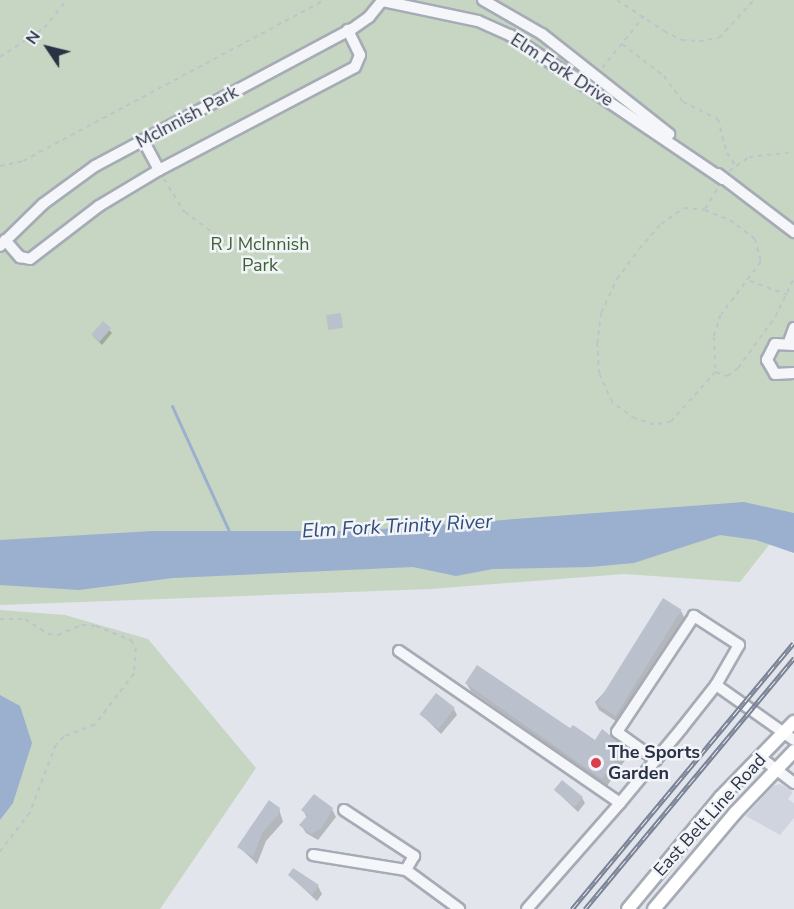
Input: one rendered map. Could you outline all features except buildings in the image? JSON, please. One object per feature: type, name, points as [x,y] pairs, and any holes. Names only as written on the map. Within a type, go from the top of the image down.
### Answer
[{"type":"main road","name":"East Belt Line Road","points":[[628,909],[760,757],[789,736],[794,722]]},
{"type":"main road","name":"East Belt Line Road","points":[[654,909],[794,751]]},
{"type":"street","name":"Elm Fork Drive","points":[[483,0],[508,11],[597,75],[723,179]]},
{"type":"street","name":"Elm Fork Drive","points":[[383,1],[478,21],[510,35],[723,179],[794,232]]},
{"type":"street","name":"McInnish Park","points":[[3,243],[61,191],[143,140],[369,18],[383,1]]},
{"type":"street","points":[[3,243],[20,257],[30,259],[99,206],[159,170],[355,67],[360,55],[348,30]]},
{"type":"street","points":[[143,140],[159,170]]},
{"type":"street","points":[[794,328],[792,344],[775,344],[767,360],[775,374],[794,373]]},
{"type":"street","points":[[527,909],[656,760],[716,685],[739,645],[694,616],[617,732],[656,760]]},
{"type":"street","points":[[399,651],[620,803]]},
{"type":"street","points":[[716,685],[789,736]]},
{"type":"street","points":[[760,757],[794,783]]},
{"type":"street","points":[[344,810],[414,856],[406,870]]},
{"type":"street","points":[[313,855],[406,870],[459,909]]},
{"type":"path","points":[[0,57],[44,28],[67,0]]},
{"type":"path","points":[[0,166],[23,161],[325,0]]},
{"type":"path","points":[[617,0],[682,40],[719,38],[754,0]]},
{"type":"path","points":[[597,75],[644,16]]},
{"type":"path","points":[[622,44],[664,76],[683,102],[718,119],[724,129],[727,153],[735,165]]},
{"type":"path","points":[[705,210],[723,179],[735,165],[748,157],[794,152]]},
{"type":"path","points":[[159,170],[185,212],[265,271]]},
{"type":"path","points":[[684,208],[705,210],[730,220],[755,239],[761,262],[749,281],[721,315],[714,338],[716,372],[671,422],[654,425],[635,419],[612,404],[599,374],[597,344],[601,313],[617,279],[661,224],[684,208]]},
{"type":"path","points":[[716,372],[727,376],[738,368],[788,295],[794,278]]},
{"type":"path","points":[[749,281],[788,295]]},
{"type":"path","points":[[0,620],[25,619],[48,634],[58,635],[82,625],[96,626],[131,640],[136,648],[134,674],[95,725],[64,737],[56,745],[30,813],[0,852]]},
{"type":"shaded area","points":[[780,784],[793,792],[788,799],[794,803],[794,818],[780,835],[746,816],[773,786]]},
{"type":"green space","name":"R J McInnish Park","points":[[0,0],[794,0],[794,513],[740,582],[624,574],[431,589],[0,605]]},
{"type":"green space","points":[[0,610],[65,615],[148,639],[256,768],[160,909],[0,909]]},
{"type":"water","points":[[744,502],[794,513],[794,553],[756,540],[720,535],[634,563],[590,567],[493,569],[456,576],[413,567],[173,578],[79,590],[0,585],[0,540],[152,531],[355,531]]},
{"type":"water","points":[[0,695],[20,706],[32,743],[13,803],[0,820]]},
{"type":"waterway","points":[[172,406],[230,533]]},
{"type":"railway","points":[[572,909],[794,643]]},
{"type":"railway","points":[[585,909],[794,658]]},
{"type":"place","name":"The Sports Garden","points":[[596,763]]},
{"type":"water label","name":"Elm Fork Trinity River","points":[[397,526]]}]
